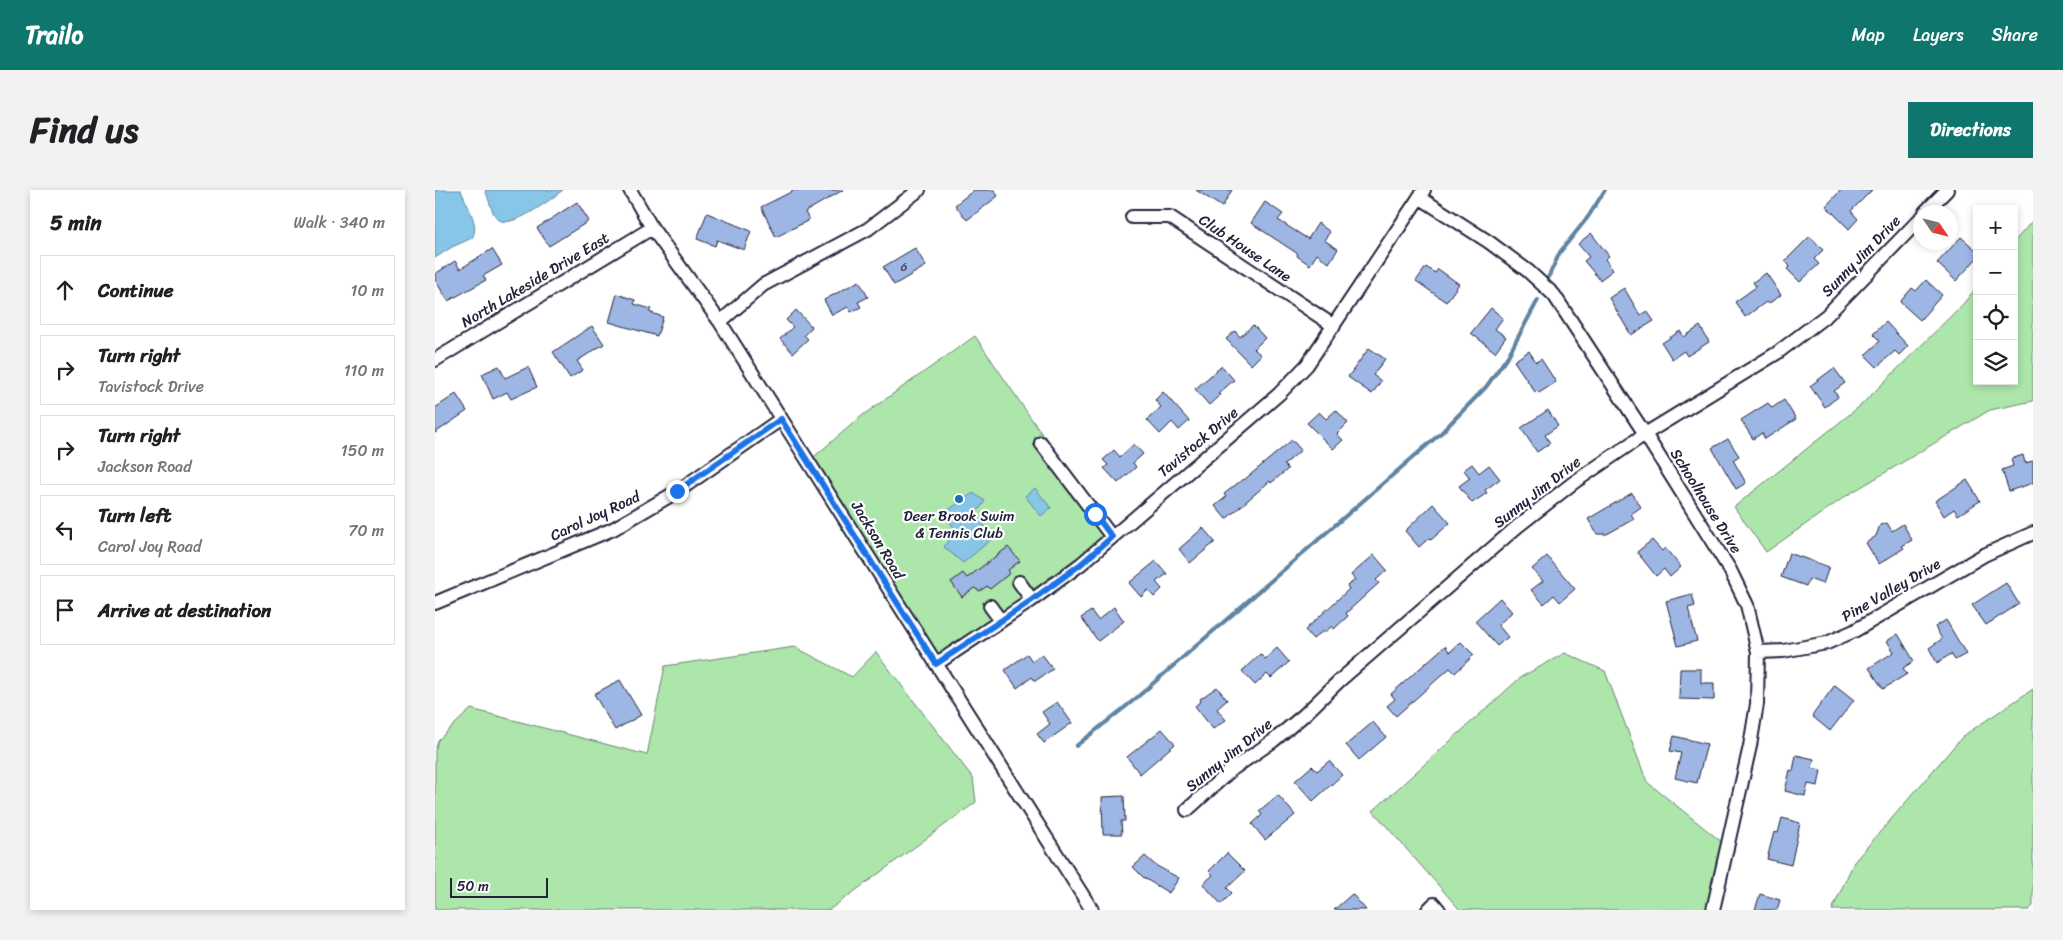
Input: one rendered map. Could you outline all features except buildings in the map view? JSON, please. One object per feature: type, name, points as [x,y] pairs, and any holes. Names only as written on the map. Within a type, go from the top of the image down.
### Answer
[{"type":"street","name":"Jackson Road","points":[[630,190],[652,228],[720,322],[1092,910]]},
{"type":"street","points":[[720,322],[763,285],[855,237],[919,190]]},
{"type":"street","points":[[1932,205],[1947,190]]},
{"type":"street","name":"Tavistock Drive","points":[[936,664],[1032,600],[1081,564],[1279,394],[1307,365],[1421,193]]},
{"type":"street","name":"Schoolhouse Drive","points":[[1421,193],[1528,271],[1554,295],[1645,434],[1739,586],[1747,606],[1759,652],[1759,684],[1754,724],[1713,910]]},
{"type":"street","name":"Club House Lane","points":[[1133,217],[1170,217],[1334,326]]},
{"type":"street","name":"Sunny Jim Drive","points":[[1187,810],[1231,770],[1273,741],[1304,715],[1339,681],[1518,526],[1573,483],[1645,434],[1777,353],[1810,328],[1849,292],[1913,226]]},
{"type":"street","name":"North Lakeside Drive East","points":[[435,360],[652,228]]},
{"type":"street","name":"Carol Joy Road","points":[[435,603],[613,529],[677,491],[781,419]]},
{"type":"street","points":[[1041,443],[1112,537]]},
{"type":"street","name":"Pine Valley Drive","points":[[1759,652],[1783,651],[1827,643],[1854,631],[1984,555],[2033,533]]},
{"type":"street","points":[[1019,582],[1032,600]]},
{"type":"street","points":[[990,606],[1001,621]]},
{"type":"street","points":[[1428,910],[1434,904],[1439,910]]},
{"type":"green space","points":[[2033,220],[2033,401],[1990,410],[1846,496],[1766,552],[1734,507],[1860,406],[1973,292],[1973,385],[2018,385],[2018,237]]},
{"type":"green space","name":"Deer Brook Swim & Tennis Club","points":[[975,336],[1112,537],[936,664],[809,461],[863,415]]},
{"type":"green space","points":[[795,647],[852,677],[876,652],[973,778],[976,802],[829,910],[435,910],[435,751],[438,740],[471,709],[647,755],[665,666]]},
{"type":"green space","points":[[1565,653],[1605,671],[1647,782],[1728,847],[1713,910],[1460,910],[1373,811],[1521,677]]},
{"type":"green space","points":[[2033,689],[2033,906],[2029,910],[1832,910],[1854,862],[1963,736]]},
{"type":"water","points":[[435,190],[461,190],[475,227],[472,238],[452,247],[435,258]]},
{"type":"water","points":[[485,190],[563,190],[531,212],[512,221],[504,222],[498,219],[494,213]]},
{"type":"water","points":[[1035,488],[1051,508],[1041,516],[1025,496]]},
{"type":"water","points":[[973,493],[985,501],[976,514],[993,538],[963,563],[944,547],[956,531],[944,513]]},
{"type":"waterway","points":[[1547,280],[1560,252],[1588,217],[1605,190]]},
{"type":"waterway","points":[[1076,746],[1134,700],[1441,433],[1486,387],[1508,356],[1538,300]]},
{"type":"place","name":"Deer Brook Swim & Tennis Club","points":[[959,499]]},
{"type":"route","points":[[677,491],[781,419],[936,664],[1032,600],[1081,564],[1112,537],[1095,514]]}]
